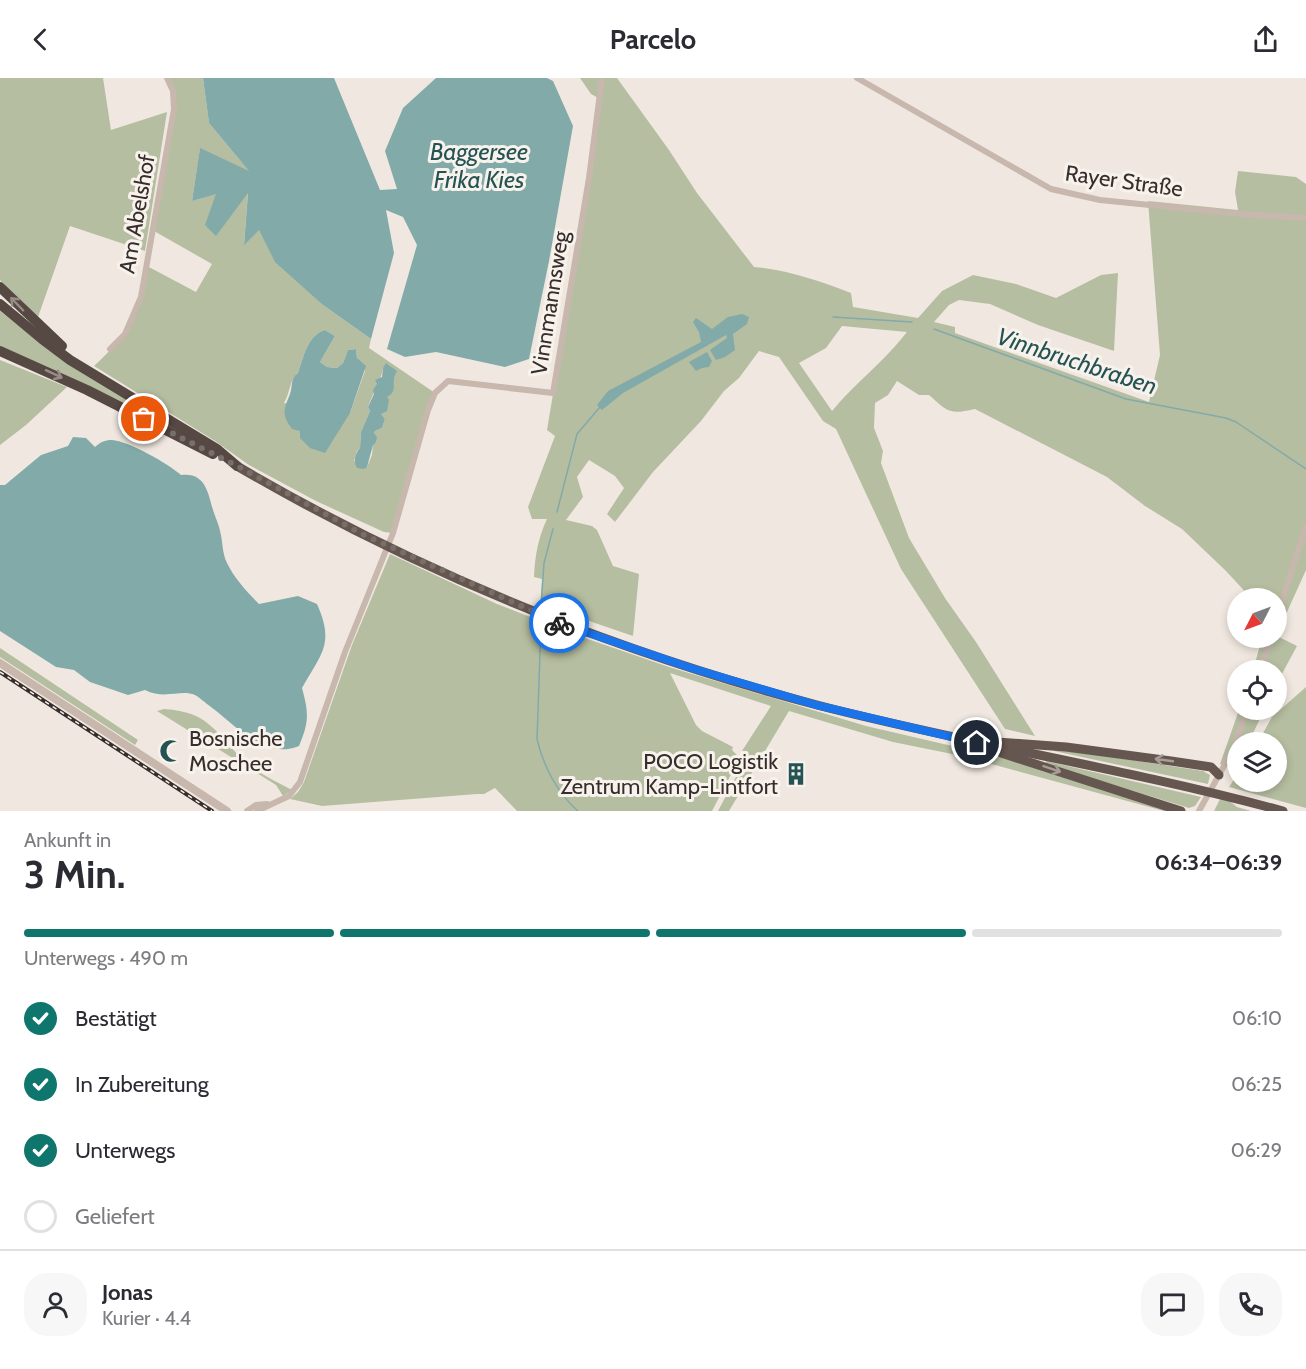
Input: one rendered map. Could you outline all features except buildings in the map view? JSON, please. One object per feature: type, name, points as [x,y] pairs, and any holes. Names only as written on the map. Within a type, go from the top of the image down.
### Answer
[{"type":"highway","points":[[0,286],[64,348],[110,383]]},
{"type":"highway","points":[[0,304],[51,346],[217,449],[237,466]]},
{"type":"highway","points":[[0,351],[87,390],[237,466],[362,534],[557,622],[691,668],[805,701],[977,743],[1193,788],[1283,811]]},
{"type":"highway","points":[[977,743],[1022,743],[1171,761],[1211,767],[1219,775]]},
{"type":"highway","points":[[977,743],[1022,760],[1180,811]]},
{"type":"street","name":"Am Abelshof","points":[[110,349],[125,334],[141,297],[174,109],[173,91],[167,78]]},
{"type":"street","name":"Vinnmannsweg","points":[[257,811],[289,796],[300,782],[345,652],[393,532],[435,393],[448,381],[553,393],[589,177],[602,78]]},
{"type":"street","name":"Rayer Straße","points":[[857,78],[1051,189],[1100,200],[1239,214],[1306,218]]},
{"type":"street","points":[[1286,588],[1306,526]]},
{"type":"street","points":[[0,663],[227,811]]},
{"type":"street","points":[[1199,811],[1234,748],[1244,720]]},
{"type":"street","name":"Vinnmannsweg","points":[[247,811],[256,805],[271,804]]},
{"type":"green space","points":[[0,78],[103,78],[111,130],[167,112],[145,251],[70,226],[37,320],[0,280]]},
{"type":"green space","points":[[167,78],[203,78],[209,123],[250,172],[200,149],[192,201],[216,193],[248,192],[244,244],[259,229],[323,305],[371,339],[369,348],[435,393],[393,533],[384,532],[316,501],[249,465],[215,441],[94,366],[116,343],[131,321],[140,297],[147,266],[196,292],[212,264],[154,231],[174,109],[173,91]],"holes":[[[325,330],[335,336],[320,362],[327,367],[337,368],[343,363],[348,350],[356,349],[357,358],[365,371],[350,413],[284,403],[310,342]],[[389,365],[394,370],[381,414],[385,419],[382,428],[374,433],[372,455],[367,467],[354,461],[360,448],[361,432],[370,411],[368,407],[383,368]]]},
{"type":"green space","points":[[580,78],[617,78],[697,193],[754,267],[791,273],[851,293],[853,307],[918,318],[942,291],[973,275],[1016,284],[1056,298],[1101,275],[1118,273],[1114,351],[1038,325],[990,304],[959,300],[949,305],[934,322],[955,327],[955,333],[1149,402],[1160,355],[1148,201],[1238,210],[1235,192],[1238,171],[1296,177],[1306,184],[1306,570],[1287,612],[1287,588],[1242,588],[1182,529],[1145,506],[1107,477],[975,409],[960,412],[949,411],[929,395],[919,395],[897,381],[888,395],[875,403],[874,428],[883,451],[881,463],[909,538],[945,598],[976,642],[1035,736],[1005,729],[901,569],[836,429],[823,421],[779,357],[759,351],[739,378],[724,391],[701,421],[653,472],[615,522],[607,514],[624,488],[615,476],[589,460],[577,477],[583,497],[566,520],[592,526],[597,530],[613,566],[639,574],[633,636],[541,601],[542,579],[534,577],[534,569],[539,540],[547,519],[532,519],[528,507],[555,436],[547,430],[602,100],[591,94]],"holes":[[[842,326],[907,332],[832,411],[799,363],[826,348]]]},
{"type":"green space","points":[[0,311],[30,335],[184,434],[0,347]]},
{"type":"green space","points":[[0,360],[67,387],[26,425],[0,445]]},
{"type":"green space","points":[[390,554],[497,604],[579,636],[669,667],[866,726],[1004,758],[1172,811],[1164,811],[962,756],[893,742],[789,711],[729,811],[718,811],[748,754],[742,751],[771,706],[670,673],[696,725],[702,731],[733,747],[732,750],[738,756],[737,763],[712,811],[517,811],[495,788],[484,794],[322,806],[290,799],[304,782],[352,645]]},
{"type":"green space","points":[[1287,641],[1297,646],[1287,664],[1287,660],[1256,660],[1259,648],[1287,648]]},
{"type":"green space","points":[[0,648],[138,740],[135,745],[0,657]]},
{"type":"green space","points":[[1306,687],[1306,808],[1247,792],[1287,792],[1287,732],[1264,732],[1270,720],[1287,720],[1287,704]]},
{"type":"green space","points":[[164,709],[192,714],[202,719],[249,765],[292,790],[283,796],[276,785],[157,711]]},
{"type":"green space","points":[[1235,720],[1259,720],[1254,732],[1231,732]]},
{"type":"green space","points":[[1227,744],[1227,766],[1220,764]]},
{"type":"green space","points":[[1054,748],[1203,771],[1210,775],[1208,784],[1054,751]]},
{"type":"green space","points":[[1046,761],[1201,797],[1195,806],[1189,808],[1046,764]]},
{"type":"green space","points":[[1222,795],[1237,807],[1251,811],[1214,811]]},
{"type":"water","name":"Baggersee Frika Kies","points":[[203,78],[334,78],[380,190],[397,189],[385,151],[403,108],[436,78],[547,78],[553,81],[573,126],[529,359],[505,367],[436,352],[405,357],[387,349],[417,245],[403,217],[386,210],[394,253],[371,339],[323,305],[275,262],[259,230],[244,245],[248,193],[216,236],[205,225],[216,194],[192,201],[200,148],[249,171],[209,123]]},
{"type":"water","points":[[742,314],[749,317],[747,324],[733,334],[735,350],[725,357],[716,360],[710,350],[727,338],[726,335],[623,393],[602,410],[597,405],[608,391],[701,342],[699,332],[693,322],[696,318],[712,329],[728,317]]},
{"type":"water","points":[[325,330],[335,336],[320,362],[327,367],[337,368],[343,363],[348,350],[356,349],[357,358],[366,366],[350,413],[325,453],[310,448],[300,438],[300,431],[292,429],[285,412],[293,380],[298,373],[307,347],[314,337]]},
{"type":"water","points":[[707,352],[712,361],[709,367],[696,371],[689,362]]},
{"type":"water","points":[[386,363],[397,371],[394,378],[394,390],[387,397],[389,400],[387,411],[381,414],[385,419],[382,428],[374,433],[377,437],[376,442],[373,445],[367,467],[357,468],[355,458],[360,448],[361,432],[370,411],[368,407],[374,394],[373,390],[377,384],[375,380],[382,377]]},
{"type":"water","points":[[73,437],[86,438],[95,447],[107,440],[119,441],[148,454],[181,475],[196,477],[208,492],[220,529],[227,563],[237,580],[250,595],[259,604],[298,596],[317,604],[325,629],[325,639],[320,657],[302,688],[307,718],[299,746],[286,749],[261,744],[195,695],[189,693],[159,694],[145,690],[128,695],[90,682],[74,670],[56,667],[0,631],[0,485],[5,485],[41,455],[68,446]]},
{"type":"waterway","name":"Vinnbruchbraben","points":[[833,317],[912,322]]},
{"type":"waterway","name":"Vinnbruchbraben","points":[[934,329],[1126,399],[1226,418],[1236,422],[1306,469]]},
{"type":"waterway","points":[[557,512],[577,434],[600,407]]},
{"type":"waterway","points":[[541,606],[544,563],[553,529]]},
{"type":"waterway","points":[[541,625],[537,739],[552,778],[570,804],[578,811]]},
{"type":"railway","points":[[0,672],[212,811]]},
{"type":"way so far","points":[[144,419],[237,466],[362,534],[559,623]]},
{"type":"place","name":"Bosnische Moschee","points":[[171,751]]},
{"type":"place","name":"POCO Logistik Zentrum Kamp-Lintfort","points":[[796,774]]},
{"type":"route","points":[[559,623],[691,668],[816,705],[977,743]]}]
